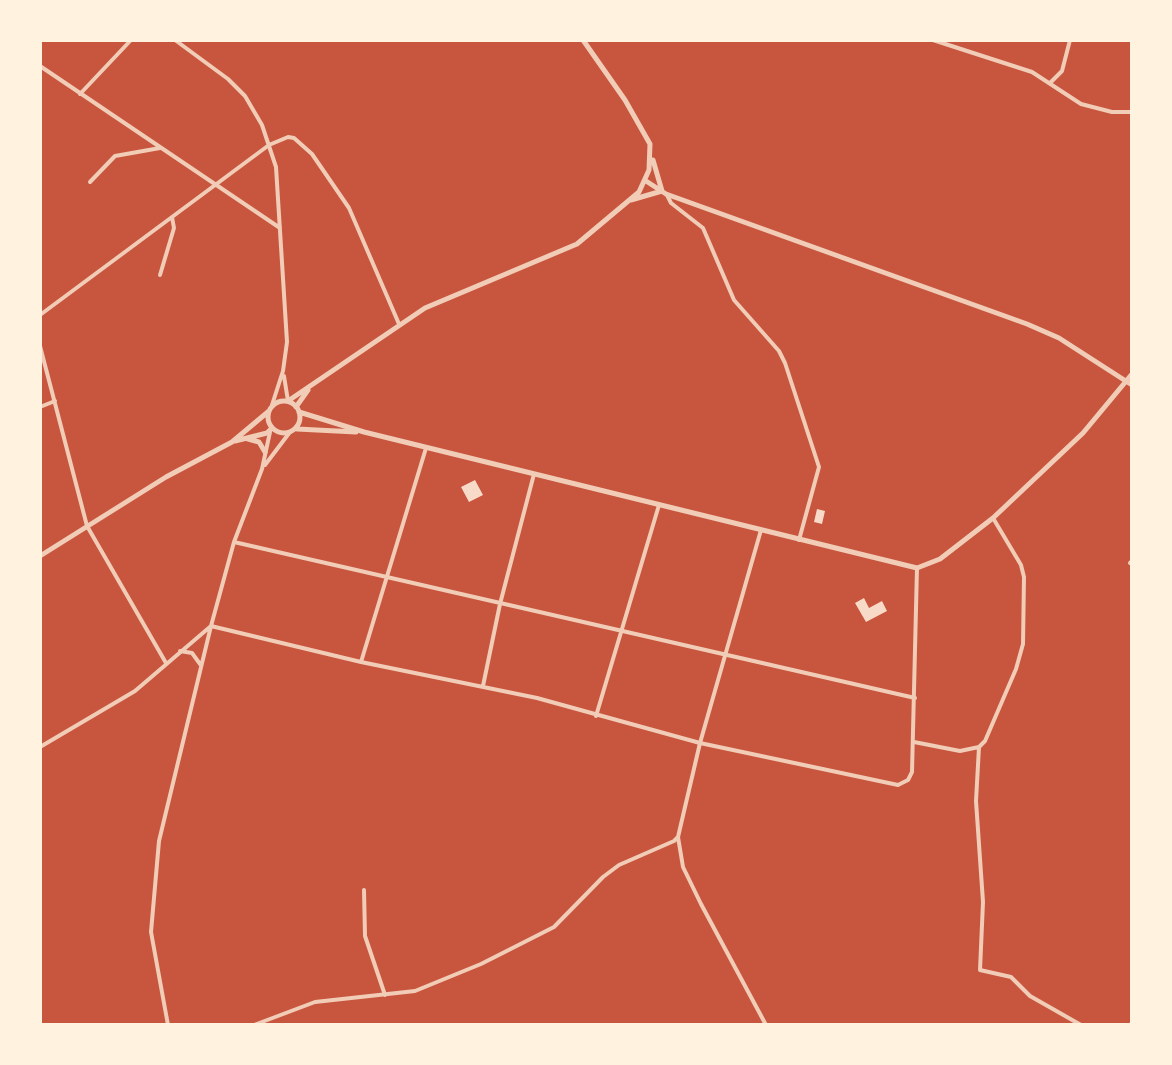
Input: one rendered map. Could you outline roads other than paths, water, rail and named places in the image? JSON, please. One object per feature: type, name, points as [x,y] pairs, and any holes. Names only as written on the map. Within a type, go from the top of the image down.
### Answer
[{"type":"street","points":[[80,94],[131,40]]},
{"type":"street","points":[[175,40],[245,96],[269,145],[278,182],[287,342],[268,420],[280,433],[364,432]]},
{"type":"street","points":[[584,40],[647,139],[671,204],[703,228],[734,300],[779,350],[785,363],[819,467],[798,540]]},
{"type":"street","points":[[934,40],[1013,65],[1096,110],[1132,112]]},
{"type":"street","points":[[1050,83],[1062,71],[1070,40]]},
{"type":"street","points":[[40,66],[280,228]]},
{"type":"street","points":[[40,315],[269,145],[288,137],[294,138],[325,170],[357,222],[399,324]]},
{"type":"street","points":[[90,182],[115,156],[160,148]]},
{"type":"street","points":[[40,556],[166,477],[232,442],[271,408],[310,388],[425,308],[577,244],[628,201],[646,180],[651,156]]},
{"type":"street","points":[[283,371],[288,401],[298,409],[364,432],[917,568],[940,559],[993,518],[1083,434],[1131,380],[1027,324],[664,192],[646,180]]},
{"type":"street","points":[[628,201],[664,192]]},
{"type":"street","points":[[160,275],[174,228],[172,217]]},
{"type":"street","points":[[40,346],[87,526],[166,663]]},
{"type":"street","points":[[262,469],[300,421],[298,409],[310,388]]},
{"type":"street","points":[[40,407],[55,401]]},
{"type":"street","points":[[232,442],[267,433],[272,428]]},
{"type":"street","points":[[168,1025],[151,932],[152,892],[162,825],[234,542],[262,469],[272,428]]},
{"type":"street","points":[[246,439],[259,442],[265,452]]},
{"type":"street","points":[[361,662],[426,448]]},
{"type":"street","points":[[483,686],[534,474]]},
{"type":"street","points":[[596,717],[660,506]]},
{"type":"street","points":[[914,742],[960,751],[979,747],[1016,669],[1023,644],[1024,577],[1021,564],[993,518]]},
{"type":"street","points":[[761,530],[700,743],[678,837],[684,867],[708,920],[766,1025]]},
{"type":"street","points":[[234,542],[915,698]]},
{"type":"street","points":[[211,626],[483,686],[700,743],[898,784],[908,780],[912,772],[917,568]]},
{"type":"street","points":[[40,748],[135,691],[211,626]]},
{"type":"street","points":[[180,652],[192,653],[201,664]]},
{"type":"street","points":[[979,747],[976,801],[983,902],[980,970],[1006,975],[1030,996],[1081,1025]]},
{"type":"street","points":[[254,1025],[315,1002],[428,987],[540,936],[554,927],[602,877],[678,837]]},
{"type":"street","points":[[364,890],[367,946],[385,995]]}]
